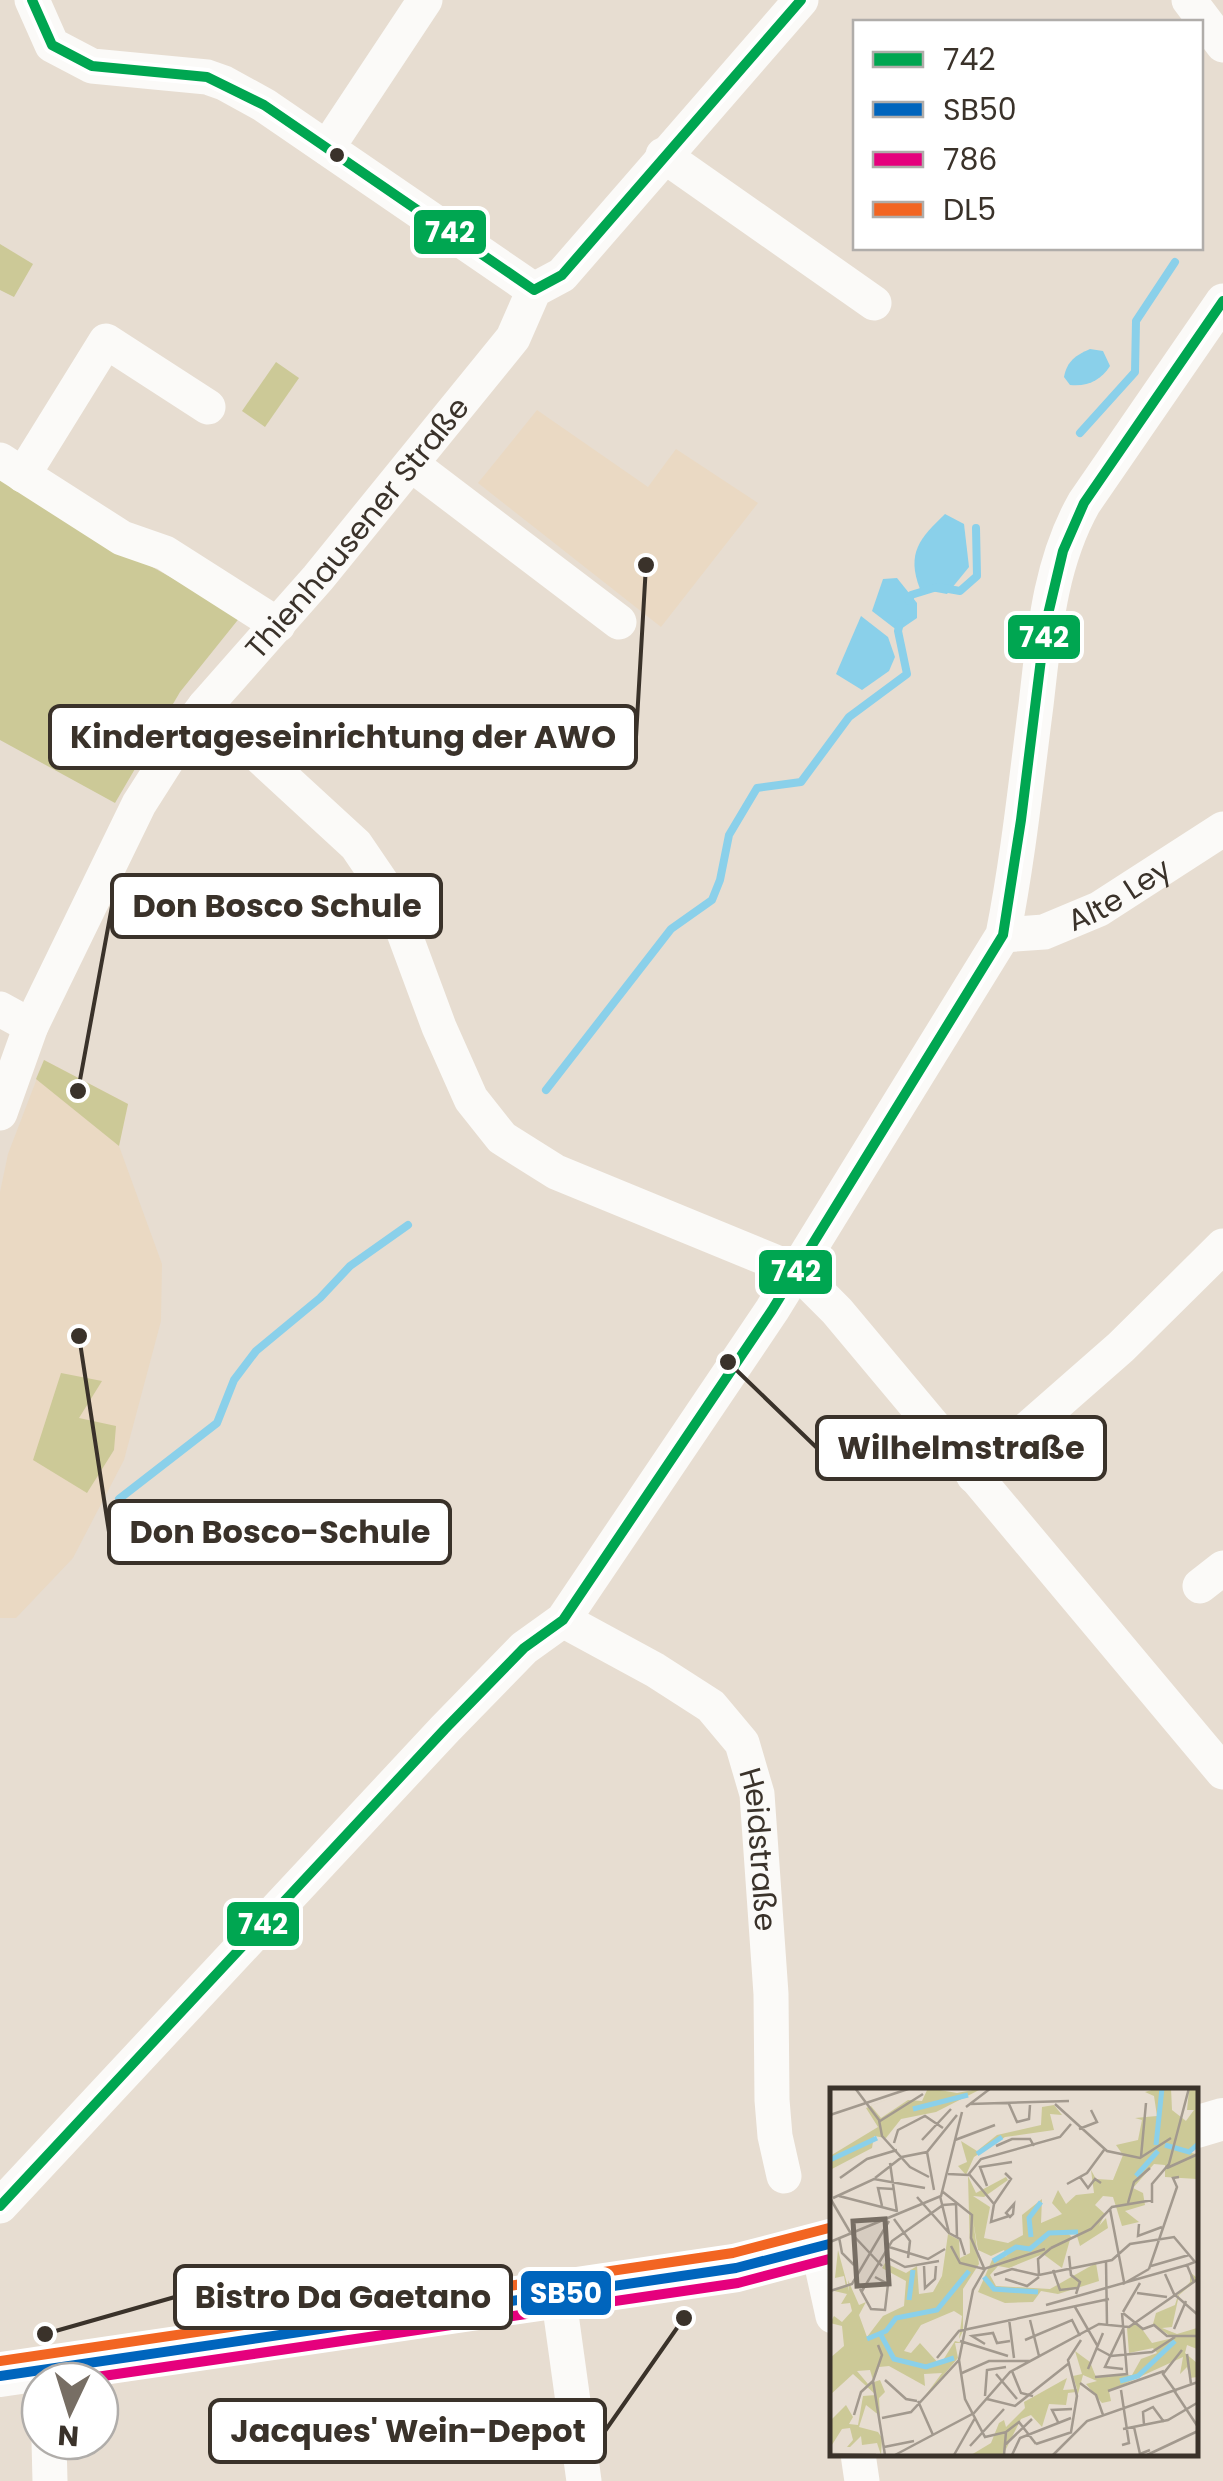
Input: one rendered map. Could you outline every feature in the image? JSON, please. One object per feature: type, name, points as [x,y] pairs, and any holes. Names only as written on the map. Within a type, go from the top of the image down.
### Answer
[{"type":"main road","points":[[1198,2126],[1223,2119]]},
{"type":"main road","points":[[120,2364],[736,2268],[826,2246]]},
{"type":"street","points":[[32,0],[52,44],[92,66],[207,77],[224,83],[534,290],[562,275],[801,0]]},
{"type":"street","points":[[326,148],[425,0]]},
{"type":"street","points":[[1189,0],[1223,45]]},
{"type":"street","points":[[663,155],[874,303]]},
{"type":"street","name":"Thienhausener Straße","points":[[0,1114],[31,1026],[139,804],[205,706],[278,625],[513,338],[534,290]]},
{"type":"street","points":[[0,2206],[445,1728],[524,1648],[563,1620],[796,1271],[1003,934],[1015,874],[1047,614],[1069,529],[1223,300]]},
{"type":"street","points":[[208,407],[106,341],[11,467],[122,538],[165,553],[278,625]]},
{"type":"street","points":[[412,464],[619,622]]},
{"type":"street","points":[[205,706],[356,845],[390,895],[439,1027],[471,1098],[502,1138],[556,1172],[796,1271],[837,1311],[1223,1772]]},
{"type":"street","name":"Alte Ley","points":[[1003,934],[1044,932],[1098,909],[1223,829]]},
{"type":"street","points":[[0,1009],[31,1026]]},
{"type":"street","points":[[974,1476],[1121,1347],[1223,1246]]},
{"type":"street","name":"Heidstraße","points":[[563,1620],[711,1706],[742,1743],[757,1794],[770,1977],[772,2100],[784,2176]]},
{"type":"street","points":[[826,2246],[830,2286]]},
{"type":"street","points":[[558,2293],[584,2481]]},
{"type":"street","points":[[858,2456],[862,2481]]},
{"type":"shaded area","points":[[0,244],[33,264],[14,297],[0,290]]},
{"type":"shaded area","points":[[276,362],[299,378],[265,427],[242,411]]},
{"type":"shaded area","points":[[537,410],[648,487],[676,449],[758,503],[661,627],[478,483]]},
{"type":"shaded area","points":[[0,473],[116,547],[241,616],[180,692],[115,803],[0,740]]},
{"type":"shaded area","points":[[44,1060],[128,1104],[119,1146],[162,1264],[161,1321],[124,1460],[73,1558],[16,1618],[0,1618],[0,1192],[8,1154]]},
{"type":"shaded area","points":[[44,1060],[128,1104],[119,1146],[36,1079]]},
{"type":"shaded area","points":[[61,1373],[102,1381],[79,1418],[116,1426],[114,1450],[87,1493],[33,1460]]},
{"type":"water","points":[[1090,349],[1103,351],[1110,366],[1093,382],[1070,385],[1064,377],[1067,367],[1076,356]]},
{"type":"water","points":[[945,514],[964,524],[969,567],[947,594],[920,589],[914,565],[922,539]]},
{"type":"water","points":[[897,578],[917,603],[917,618],[898,631],[872,611],[883,579]]},
{"type":"water","points":[[861,616],[888,637],[895,657],[889,671],[862,690],[836,674]]},
{"type":"waterway","points":[[1080,433],[1135,372],[1136,321],[1175,262]]},
{"type":"waterway","points":[[909,601],[911,595],[937,587],[960,591],[977,576],[976,528]]},
{"type":"waterway","points":[[546,1090],[671,929],[712,900],[729,835],[757,788],[801,782],[849,717],[907,674],[898,631],[900,623]]},
{"type":"waterway","points":[[119,1499],[217,1423],[234,1380],[256,1351],[320,1298],[350,1266],[408,1225]]},
{"type":"transit line","name":"742","points":[[32,0],[52,45],[92,66],[207,77],[264,105],[534,290],[562,275],[801,0]]},
{"type":"transit line","name":"742","points":[[0,2206],[445,1729],[524,1648],[563,1620],[772,1310],[1003,935],[1045,627],[1063,551],[1084,503],[1223,301]]},
{"type":"transit line","name":"DL5","points":[[0,2361],[733,2253],[829,2228]]},
{"type":"transit line","name":"SB50","points":[[0,2376],[736,2268],[830,2244]]},
{"type":"transit line","name":"786","points":[[120,2374],[738,2283],[830,2259]]},
{"type":"place","name":"Kindertageseinrichtung der AWO","points":[[646,565]]},
{"type":"place","name":"Don Bosco Schule","points":[[78,1091]]},
{"type":"place","name":"Don Bosco-Schule","points":[[79,1336]]},
{"type":"place","name":"Wilhelmstraße","points":[[728,1362]]},
{"type":"place","name":"Jacques' Wein-Depot","points":[[684,2318]]},
{"type":"place","name":"Bistro Da Gaetano","points":[[45,2334]]}]
